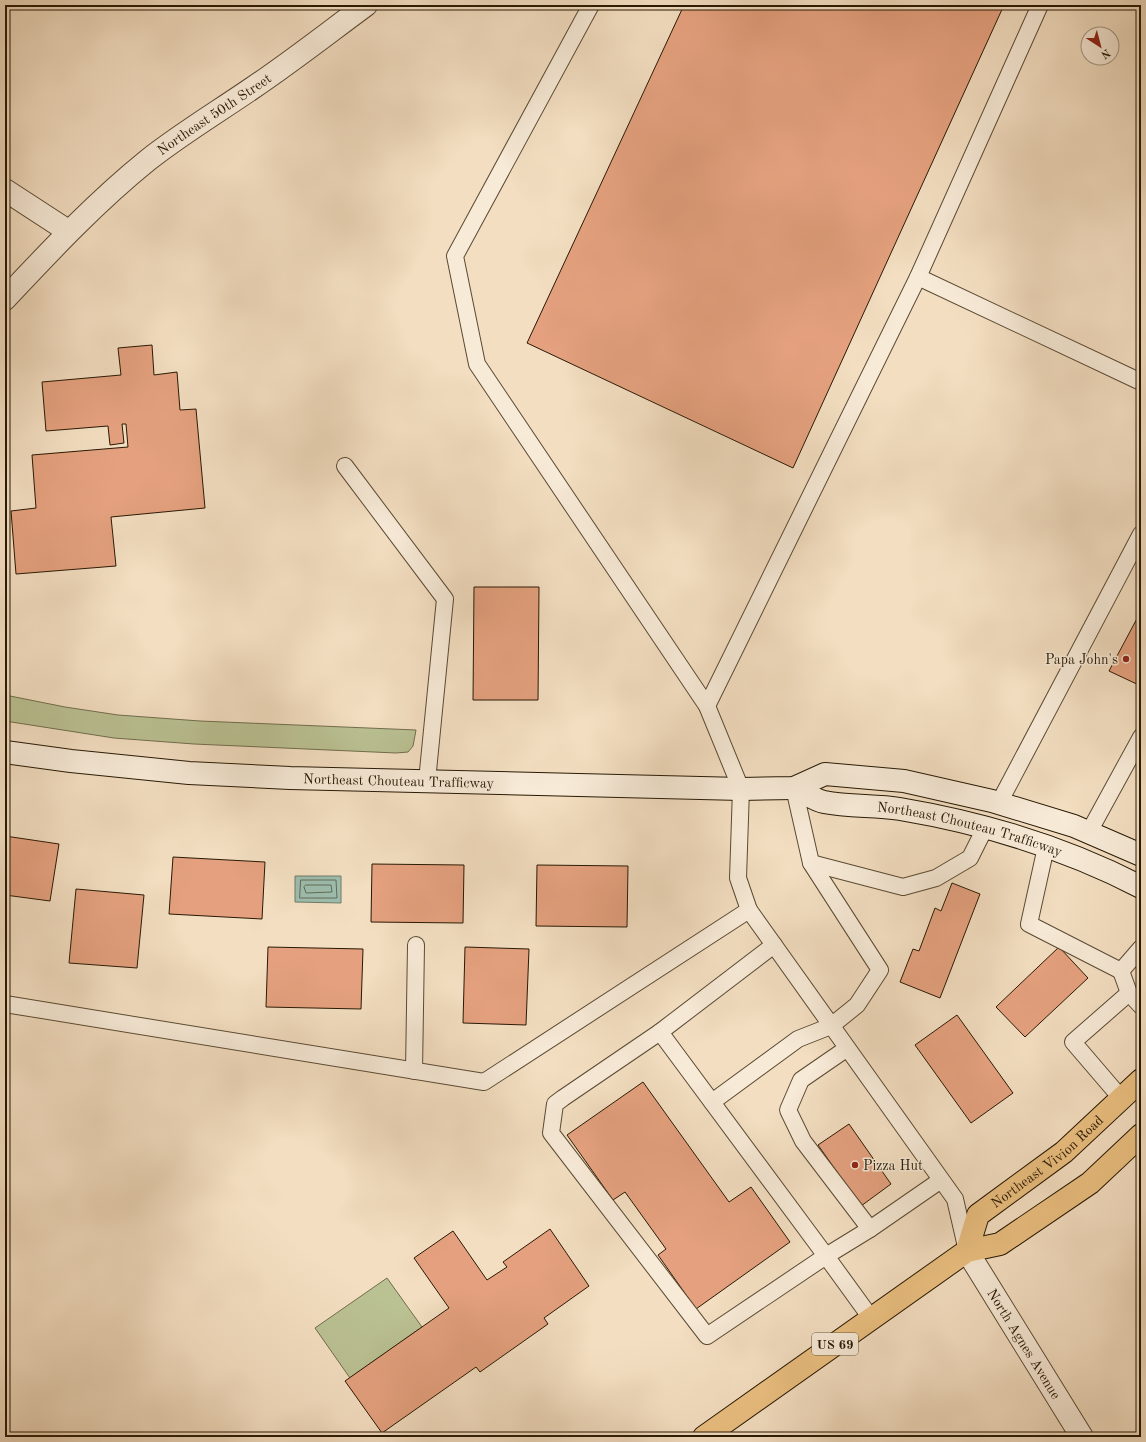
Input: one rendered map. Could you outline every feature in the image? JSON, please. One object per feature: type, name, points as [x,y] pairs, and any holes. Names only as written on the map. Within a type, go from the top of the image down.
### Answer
[{"type":"main road","name":"Northeast 50th Street","points":[[5,299],[68,231],[101,200],[149,160],[199,122],[252,89],[366,5]]},
{"type":"main road","points":[[5,190],[68,231]]},
{"type":"main road","name":"Northeast Chouteau Trafficway","points":[[5,752],[71,761],[189,773],[290,778],[741,789],[794,788],[825,774],[904,781],[999,803],[1089,832],[1141,855]]},
{"type":"main road","name":"Northeast Chouteau Trafficway","points":[[794,788],[823,802],[899,809],[985,828],[1046,847],[1112,872],[1141,887]]},
{"type":"main road","name":"Northeast Vivion Road","points":[[966,1251],[978,1216],[1064,1152],[1141,1080]]},
{"type":"main road","name":"US 69","points":[[716,1434],[871,1318],[966,1251],[1000,1244],[1090,1183],[1141,1135]]},
{"type":"main road","name":"North Agnes Avenue","points":[[966,1251],[1082,1437]]},
{"type":"lane","points":[[591,5],[455,256],[477,364],[707,706],[741,789],[738,878],[749,910],[846,1049],[955,1199],[966,1251]]},
{"type":"lane","points":[[707,706],[918,277],[1040,5]]},
{"type":"lane","points":[[918,277],[1141,382]]},
{"type":"lane","points":[[345,466],[445,599],[427,781]]},
{"type":"lane","points":[[999,803],[1141,534]]},
{"type":"lane","points":[[1089,832],[1141,737]]},
{"type":"lane","points":[[712,1102],[798,1039],[831,1026],[857,1005],[880,970],[811,864],[794,788]]},
{"type":"lane","points":[[811,864],[903,887],[936,878],[970,858],[985,828]]},
{"type":"lane","points":[[1046,847],[1029,924],[1121,971],[1130,993],[1141,1006]]},
{"type":"lane","points":[[5,1004],[484,1082],[749,910]]},
{"type":"lane","points":[[414,1071],[416,945]]},
{"type":"lane","points":[[774,945],[660,1032],[555,1104],[550,1133],[707,1336],[826,1256],[870,1229],[941,1180]]},
{"type":"lane","points":[[1121,971],[1141,948]]},
{"type":"lane","points":[[1121,1098],[1074,1042],[1130,993]]},
{"type":"lane","points":[[660,1032],[871,1318]]},
{"type":"lane","points":[[846,1049],[801,1080],[788,1110],[803,1141],[870,1229]]},
{"type":"green space","points":[[5,695],[65,707],[118,715],[200,721],[416,730],[413,746],[408,752],[396,753],[194,744],[114,738],[5,721]]},
{"type":"green space","points":[[387,1278],[422,1327],[350,1378],[315,1328]]},
{"type":"water","points":[[295,876],[341,876],[341,903],[295,902]]},
{"type":"building","points":[[684,5],[1004,5],[793,468],[527,343]]},
{"type":"building","points":[[152,345],[154,375],[177,372],[180,410],[196,409],[205,508],[111,517],[116,566],[16,574],[11,511],[36,508],[32,455],[128,447],[126,424],[122,424],[124,443],[110,445],[108,426],[46,431],[42,382],[121,375],[118,348]]},
{"type":"building","points":[[474,587],[539,587],[538,700],[473,700]]},
{"type":"building","points":[[1141,611],[1141,686],[1109,671]]},
{"type":"building","points":[[5,836],[59,844],[50,901],[5,895]]},
{"type":"building","points":[[173,857],[265,862],[262,919],[169,914]]},
{"type":"building","points":[[372,864],[464,865],[463,923],[371,922]]},
{"type":"building","points":[[537,865],[628,866],[627,927],[536,926]]},
{"type":"building","points":[[952,883],[980,894],[940,998],[900,982],[913,949],[919,951],[935,908],[941,911]]},
{"type":"building","points":[[76,889],[144,895],[137,968],[69,963]]},
{"type":"building","points":[[268,947],[363,949],[361,1009],[266,1007]]},
{"type":"building","points":[[465,947],[529,949],[526,1025],[463,1023]]},
{"type":"building","points":[[1059,947],[1088,978],[1025,1037],[996,1007]]},
{"type":"building","points":[[957,1015],[1013,1093],[971,1123],[915,1045]]},
{"type":"building","points":[[643,1082],[729,1202],[751,1187],[790,1242],[696,1309],[658,1255],[666,1249],[625,1192],[613,1200],[567,1135]]},
{"type":"building","name":"Pizza Hut","points":[[849,1124],[891,1184],[861,1206],[818,1145]]},
{"type":"building","points":[[550,1229],[589,1286],[544,1318],[548,1324],[480,1372],[476,1367],[382,1433],[345,1381],[449,1308],[414,1258],[453,1231],[487,1280],[507,1267],[503,1262]]},
{"type":"place","name":"Papa John's","points":[[1126,659]]},
{"type":"place","name":"Pizza Hut","points":[[855,1165]]}]
